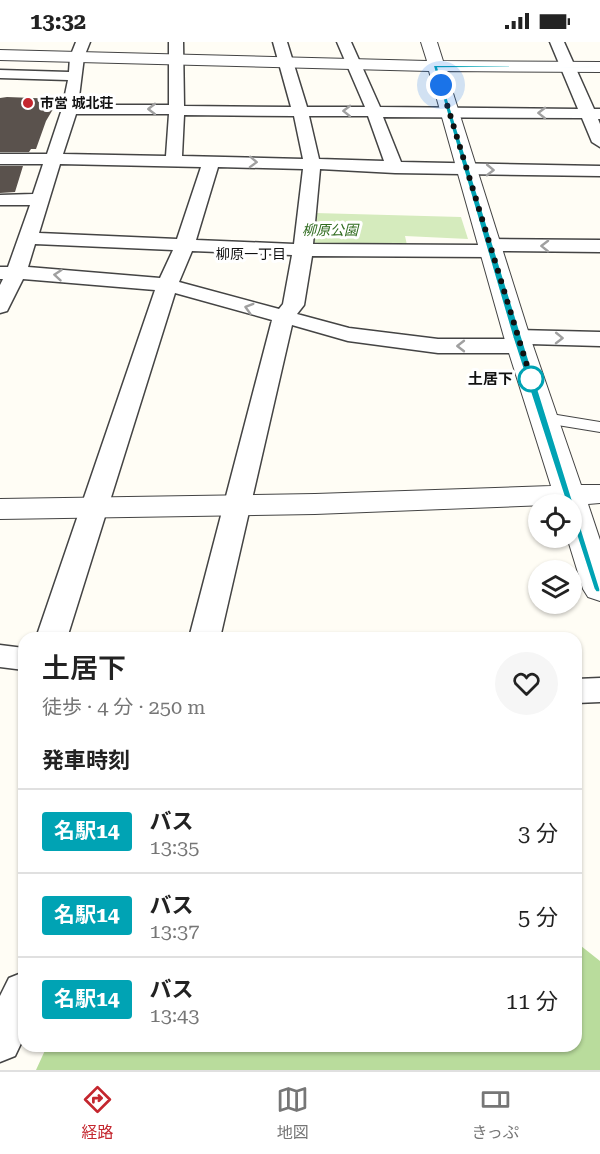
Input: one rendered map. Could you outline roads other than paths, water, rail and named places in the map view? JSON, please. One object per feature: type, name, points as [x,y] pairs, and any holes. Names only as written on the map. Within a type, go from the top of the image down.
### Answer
[{"type":"street","points":[[174,160],[178,78],[175,59],[176,42]]},
{"type":"street","points":[[205,632],[283,318],[293,304],[303,250],[312,164],[300,110],[280,42]]},
{"type":"street","points":[[344,42],[395,168]]},
{"type":"street","points":[[429,42],[518,342],[545,418],[585,495],[600,589]]},
{"type":"street","points":[[557,42],[594,113],[600,142]]},
{"type":"street","points":[[0,306],[8,273],[28,238],[54,159],[72,101],[80,50]]},
{"type":"street","points":[[0,55],[80,50],[175,59],[435,66],[600,67]]},
{"type":"street","points":[[0,74],[76,75]]},
{"type":"street","points":[[52,94],[72,101],[175,109],[594,113]]},
{"type":"street","points":[[0,159],[174,160],[395,168],[600,171]]},
{"type":"street","points":[[53,632],[167,285],[184,244],[211,161]]},
{"type":"street","points":[[0,200],[40,199]]},
{"type":"street","points":[[28,238],[303,250],[600,246]]},
{"type":"street","points":[[8,273],[167,285],[348,334],[438,346],[600,339]]},
{"type":"street","points":[[545,418],[600,427]]},
{"type":"street","points":[[0,509],[585,495]]},
{"type":"street","points":[[0,656],[18,658]]},
{"type":"street","points":[[582,691],[600,690]]},
{"type":"street","points":[[0,1041],[18,1004]]},
{"type":"place","name":"市営 城北荘","points":[[28,103]]},
{"type":"place","name":"土居下","points":[[531,379]]},
{"type":"district","name":"柳原一丁目","points":[[251,254]]},
{"type":"park label","name":"柳原公園","points":[[330,230]]}]
